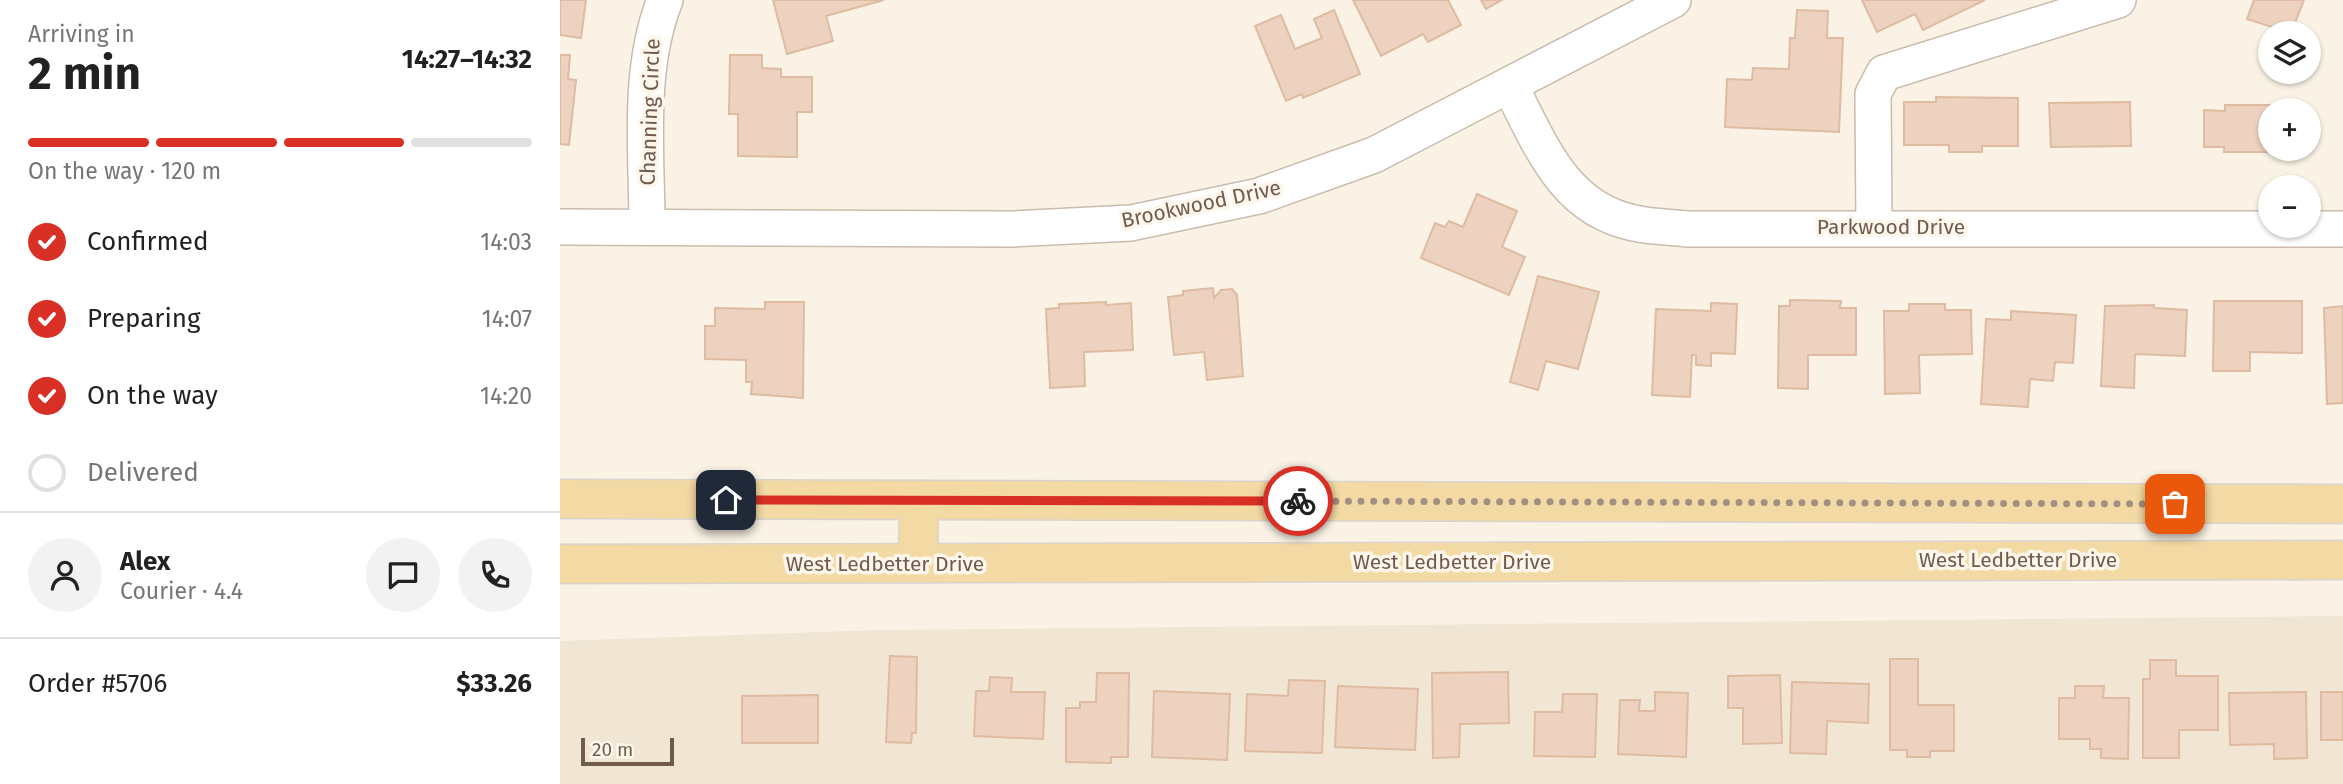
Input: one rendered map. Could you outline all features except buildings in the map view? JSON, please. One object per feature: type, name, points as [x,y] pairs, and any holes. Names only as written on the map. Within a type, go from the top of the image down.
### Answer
[{"type":"main road","points":[[560,499],[2343,504]]},
{"type":"main road","points":[[918,564],[919,500]]},
{"type":"main road","name":"West Ledbetter Drive","points":[[560,564],[2343,560]]},
{"type":"street","name":"Channing Circle","points":[[647,227],[647,95],[654,29],[665,0]]},
{"type":"street","name":"Brookwood Drive","points":[[560,227],[1013,229],[1131,223],[1259,196],[1374,155],[1673,0]]},
{"type":"street","points":[[1874,227],[1872,94],[1884,74],[2118,0]]},
{"type":"street","name":"Parkwood Drive","points":[[1510,86],[1556,175],[1584,203],[1632,223],[1687,229],[2343,229]]},
{"type":"shaded area","points":[[2343,616],[2343,784],[560,784],[560,641],[881,630]]},
{"type":"way so far","points":[[1298,501],[2175,504]]},
{"type":"route","points":[[726,500],[1298,501]]}]
